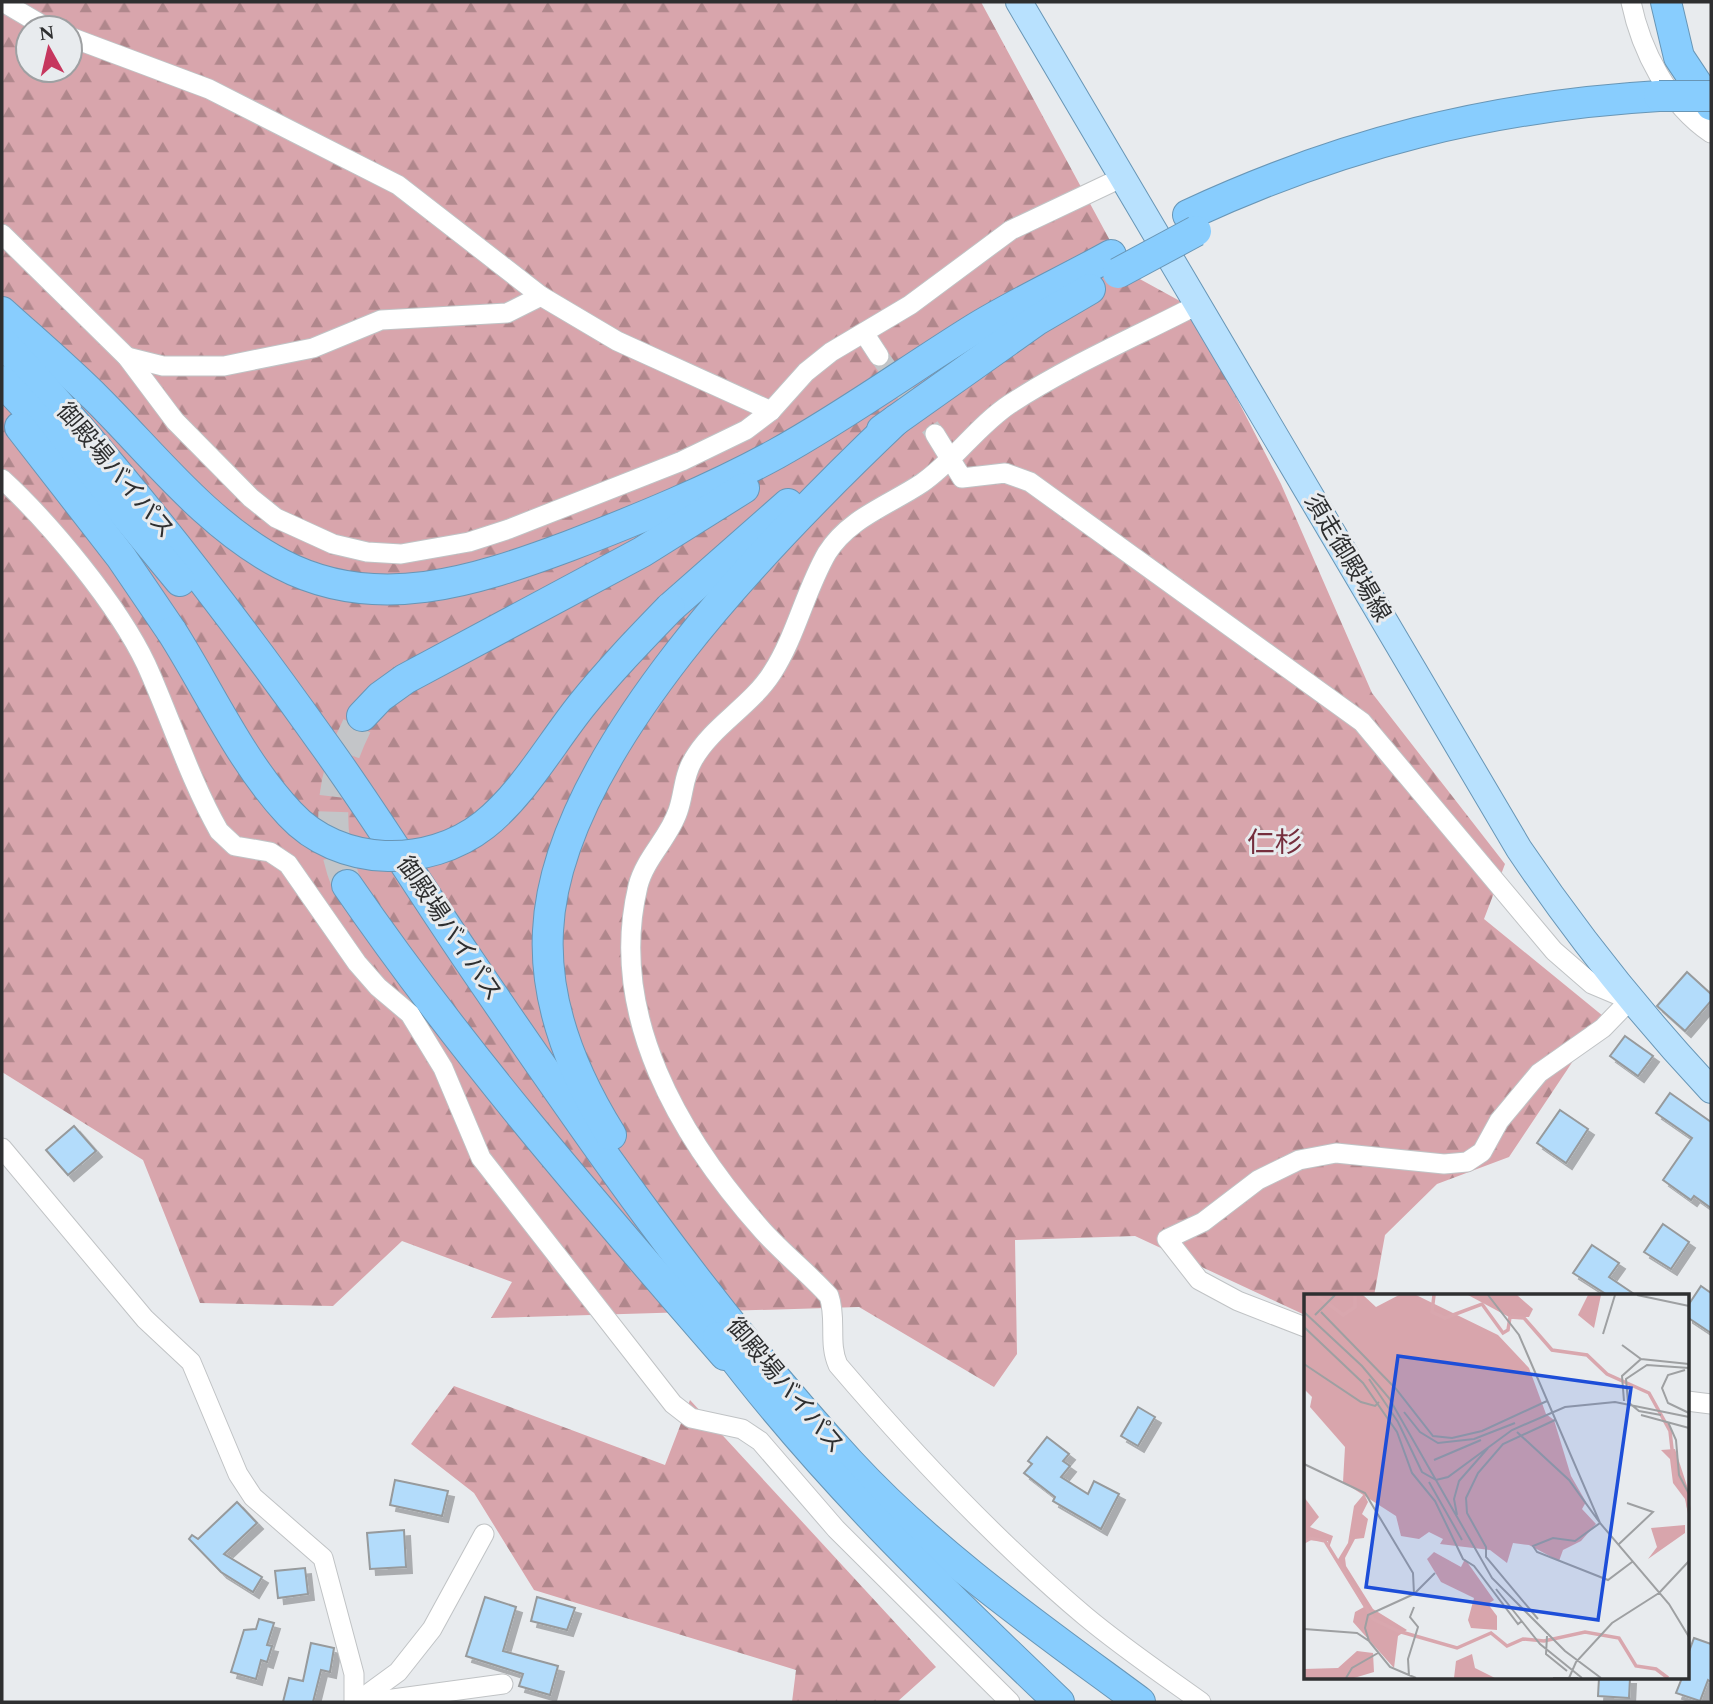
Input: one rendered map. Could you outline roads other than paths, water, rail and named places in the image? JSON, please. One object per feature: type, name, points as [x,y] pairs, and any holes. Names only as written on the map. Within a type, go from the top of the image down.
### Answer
[{"type":"highway","points":[[1666,2],[1679,57],[1711,105]]},
{"type":"highway","points":[[2,312],[95,397],[188,492],[234,533],[281,564],[333,585],[379,592],[425,589],[483,576],[629,523],[702,491],[777,453],[976,327],[1028,300],[1115,264],[1192,223],[1319,178],[1436,144],[1711,96]]},
{"type":"highway","points":[[1659,105],[1711,113]]},
{"type":"highway","points":[[2,403],[64,480],[172,632],[271,793],[292,817],[315,835],[344,849],[398,857],[455,843],[483,825],[508,801],[618,661],[670,608],[754,531],[896,420],[1115,264]]},
{"type":"highway","points":[[362,716],[380,697],[405,679],[584,585],[720,504],[1028,300]]},
{"type":"highway","name":"御殿場バイパス","points":[[2,341],[125,481],[211,588],[324,743],[597,1147],[692,1275],[778,1399]]},
{"type":"highway","name":"御殿場バイパス","points":[[2,381],[118,508],[204,611],[309,753],[595,1174],[778,1399],[898,1527]]},
{"type":"highway","points":[[778,1399],[623,1155],[577,1071],[558,1024],[549,978],[548,931],[552,886],[565,843],[585,799],[647,698],[716,609],[786,527],[896,420]]},
{"type":"highway","points":[[347,885],[489,1075],[577,1185],[778,1399]]},
{"type":"highway","points":[[898,1527],[1059,1702]]},
{"type":"highway","points":[[898,1527],[1014,1608],[1140,1702]]},
{"type":"main road","name":"須走御殿場線","points":[[1019,2],[1519,849],[1556,903],[1630,1000],[1711,1090]]},
{"type":"street","points":[[2,2],[23,14]]},
{"type":"street","points":[[1631,2],[1637,32],[1651,63],[1668,88],[1711,132]]},
{"type":"street","points":[[84,42],[209,89],[398,185],[541,296],[629,347],[771,411]]},
{"type":"street","points":[[6,245],[127,357],[175,421],[251,498],[276,518],[333,544],[367,552],[401,554],[434,550],[509,529],[682,461],[746,430],[771,411],[806,372],[831,352],[910,305],[1011,230],[1121,178]]},
{"type":"street","points":[[127,357],[163,366],[224,366],[313,348],[381,320],[507,313],[541,296]]},
{"type":"street","points":[[1197,305],[1017,400],[923,483],[863,517],[843,534],[827,553],[773,672],[736,716],[702,745],[691,764],[679,810],[639,881],[631,917],[630,960],[634,997],[653,1065],[700,1151],[762,1230],[829,1296],[834,1310],[833,1354],[838,1365],[944,1482],[1041,1578],[1088,1618],[1200,1702]]},
{"type":"street","points":[[864,333],[879,356]]},
{"type":"street","points":[[934,434],[962,478],[1005,473],[1030,482],[1362,722],[1554,951],[1591,984],[1630,1000],[1603,1028],[1539,1073],[1499,1121],[1482,1152],[1467,1162],[1444,1164],[1336,1153],[1299,1160],[1258,1180],[1203,1222],[1167,1239],[1199,1280],[1238,1301],[1304,1327]]},
{"type":"street","points":[[2,480],[23,498],[72,555],[144,662],[219,831],[235,846],[270,852],[288,864],[357,963],[378,987],[410,1014],[443,1068],[481,1158],[673,1404],[691,1418],[742,1429],[760,1441],[836,1529],[1010,1702]]},
{"type":"street","points":[[2,1148],[145,1318],[191,1362],[238,1474],[253,1497],[323,1558],[354,1674],[355,1702]]},
{"type":"street","points":[[1688,1401],[1711,1405]]},
{"type":"street","points":[[355,1702],[398,1672],[432,1629],[484,1534]]},
{"type":"street","points":[[371,1702],[503,1684]]},
{"type":"tunnel","points":[[879,356],[935,434]]},
{"type":"tunnel","points":[[347,885],[335,841],[334,799],[344,757],[362,716]]},
{"type":"district","name":"仁杉","points":[[1275,843]]}]
